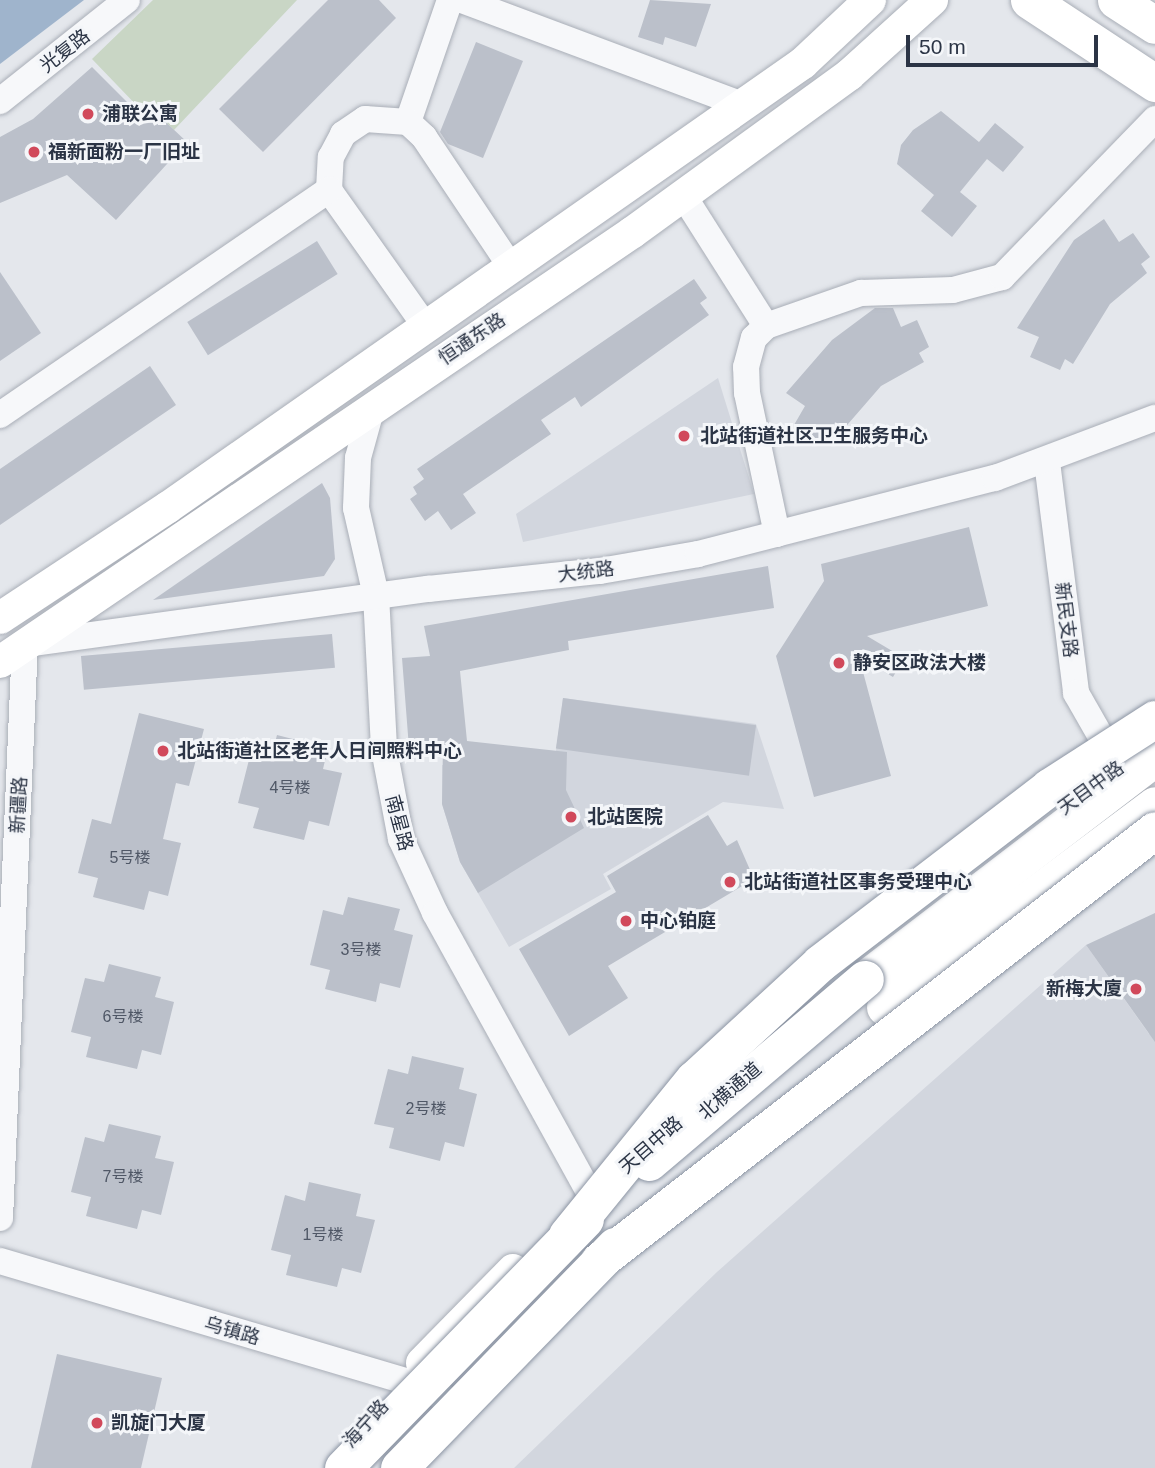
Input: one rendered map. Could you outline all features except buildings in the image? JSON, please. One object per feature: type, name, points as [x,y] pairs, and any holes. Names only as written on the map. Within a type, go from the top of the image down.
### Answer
[{"type":"highway","points":[[1029,0],[1155,83]]},
{"type":"highway","points":[[1116,0],[1155,25]]},
{"type":"highway","points":[[567,1235],[694,1079],[820,964],[1049,787],[1155,719]]},
{"type":"highway","name":"北横通道","points":[[343,1468],[567,1235],[865,979],[1155,757]]},
{"type":"highway","name":"北横通道","points":[[399,1468],[599,1261],[765,1105],[1017,904],[1155,805]]},
{"type":"highway","points":[[599,1261],[1155,830]]},
{"type":"main road","name":"恒通东路","points":[[0,618],[426,327],[803,63],[870,0]]},
{"type":"main road","name":"恒通东路","points":[[0,662],[13,645],[372,407],[683,195],[849,75],[932,0]]},
{"type":"main road","points":[[1012,0],[1155,83]]},
{"type":"main road","name":"天目中路","points":[[371,1468],[405,1381],[469,1311],[592,1196],[940,901],[1118,767],[1155,744]]},
{"type":"main road","points":[[416,1468],[463,1405],[741,1141],[1155,814]]},
{"type":"main road","name":"海宁路","points":[[327,1468],[405,1381]]},
{"type":"main road","points":[[425,1468],[463,1405]]},
{"type":"street","name":"光复路","points":[[0,101],[127,0]]},
{"type":"street","points":[[408,122],[450,0]]},
{"type":"street","points":[[462,0],[743,105]]},
{"type":"street","points":[[426,327],[329,190],[331,157],[343,134],[365,119],[408,122],[424,136],[511,267]]},
{"type":"street","points":[[777,534],[747,393],[749,352],[766,326],[861,293],[953,290],[1002,277],[1155,119]]},
{"type":"street","points":[[0,415],[329,190]]},
{"type":"street","points":[[683,195],[766,326]]},
{"type":"street","name":"南星路","points":[[372,407],[358,458],[356,508],[376,595],[384,749],[401,839],[435,913],[592,1196]]},
{"type":"street","name":"大统路","points":[[13,645],[376,595],[600,571],[777,534],[1047,462],[1155,418]]},
{"type":"street","name":"新民支路","points":[[1047,462],[1076,693],[1118,767]]},
{"type":"street","name":"新疆路","points":[[0,1218],[13,645]]},
{"type":"street","name":"乌镇路","points":[[0,1261],[405,1381],[463,1405]]},
{"type":"shaded area","name":"北站街道社区卫生服务中心","points":[[718,378],[754,494],[523,542],[516,514]]},
{"type":"shaded area","name":"北站医院","points":[[563,698],[756,724],[784,809],[723,802],[603,874],[611,889],[509,947],[460,862],[442,804],[442,765],[496,768],[556,751]]},
{"type":"shaded area","points":[[1086,945],[1149,1034],[1155,1033],[1155,1468],[514,1468],[717,1272]]},
{"type":"green space","points":[[153,0],[297,0],[174,130],[156,113],[141,110],[92,59]]},
{"type":"water","points":[[0,0],[84,0],[0,64]]},
{"type":"place","name":"浦联公寓","points":[[88,114]]},
{"type":"place","name":"福新面粉一厂旧址","points":[[34,152]]},
{"type":"place","name":"北站街道社区卫生服务中心","points":[[684,436]]},
{"type":"place","name":"静安区政法大楼","points":[[839,663]]},
{"type":"place","name":"北站街道社区老年人日间照料中心","points":[[163,751]]},
{"type":"place","name":"北站医院","points":[[571,817]]},
{"type":"place","name":"北站街道社区事务受理中心","points":[[730,882]]},
{"type":"place","name":"中心铂庭","points":[[626,921]]},
{"type":"place","name":"新梅大廈","points":[[1136,989]]},
{"type":"place","name":"凯旋门大厦","points":[[97,1423]]}]
